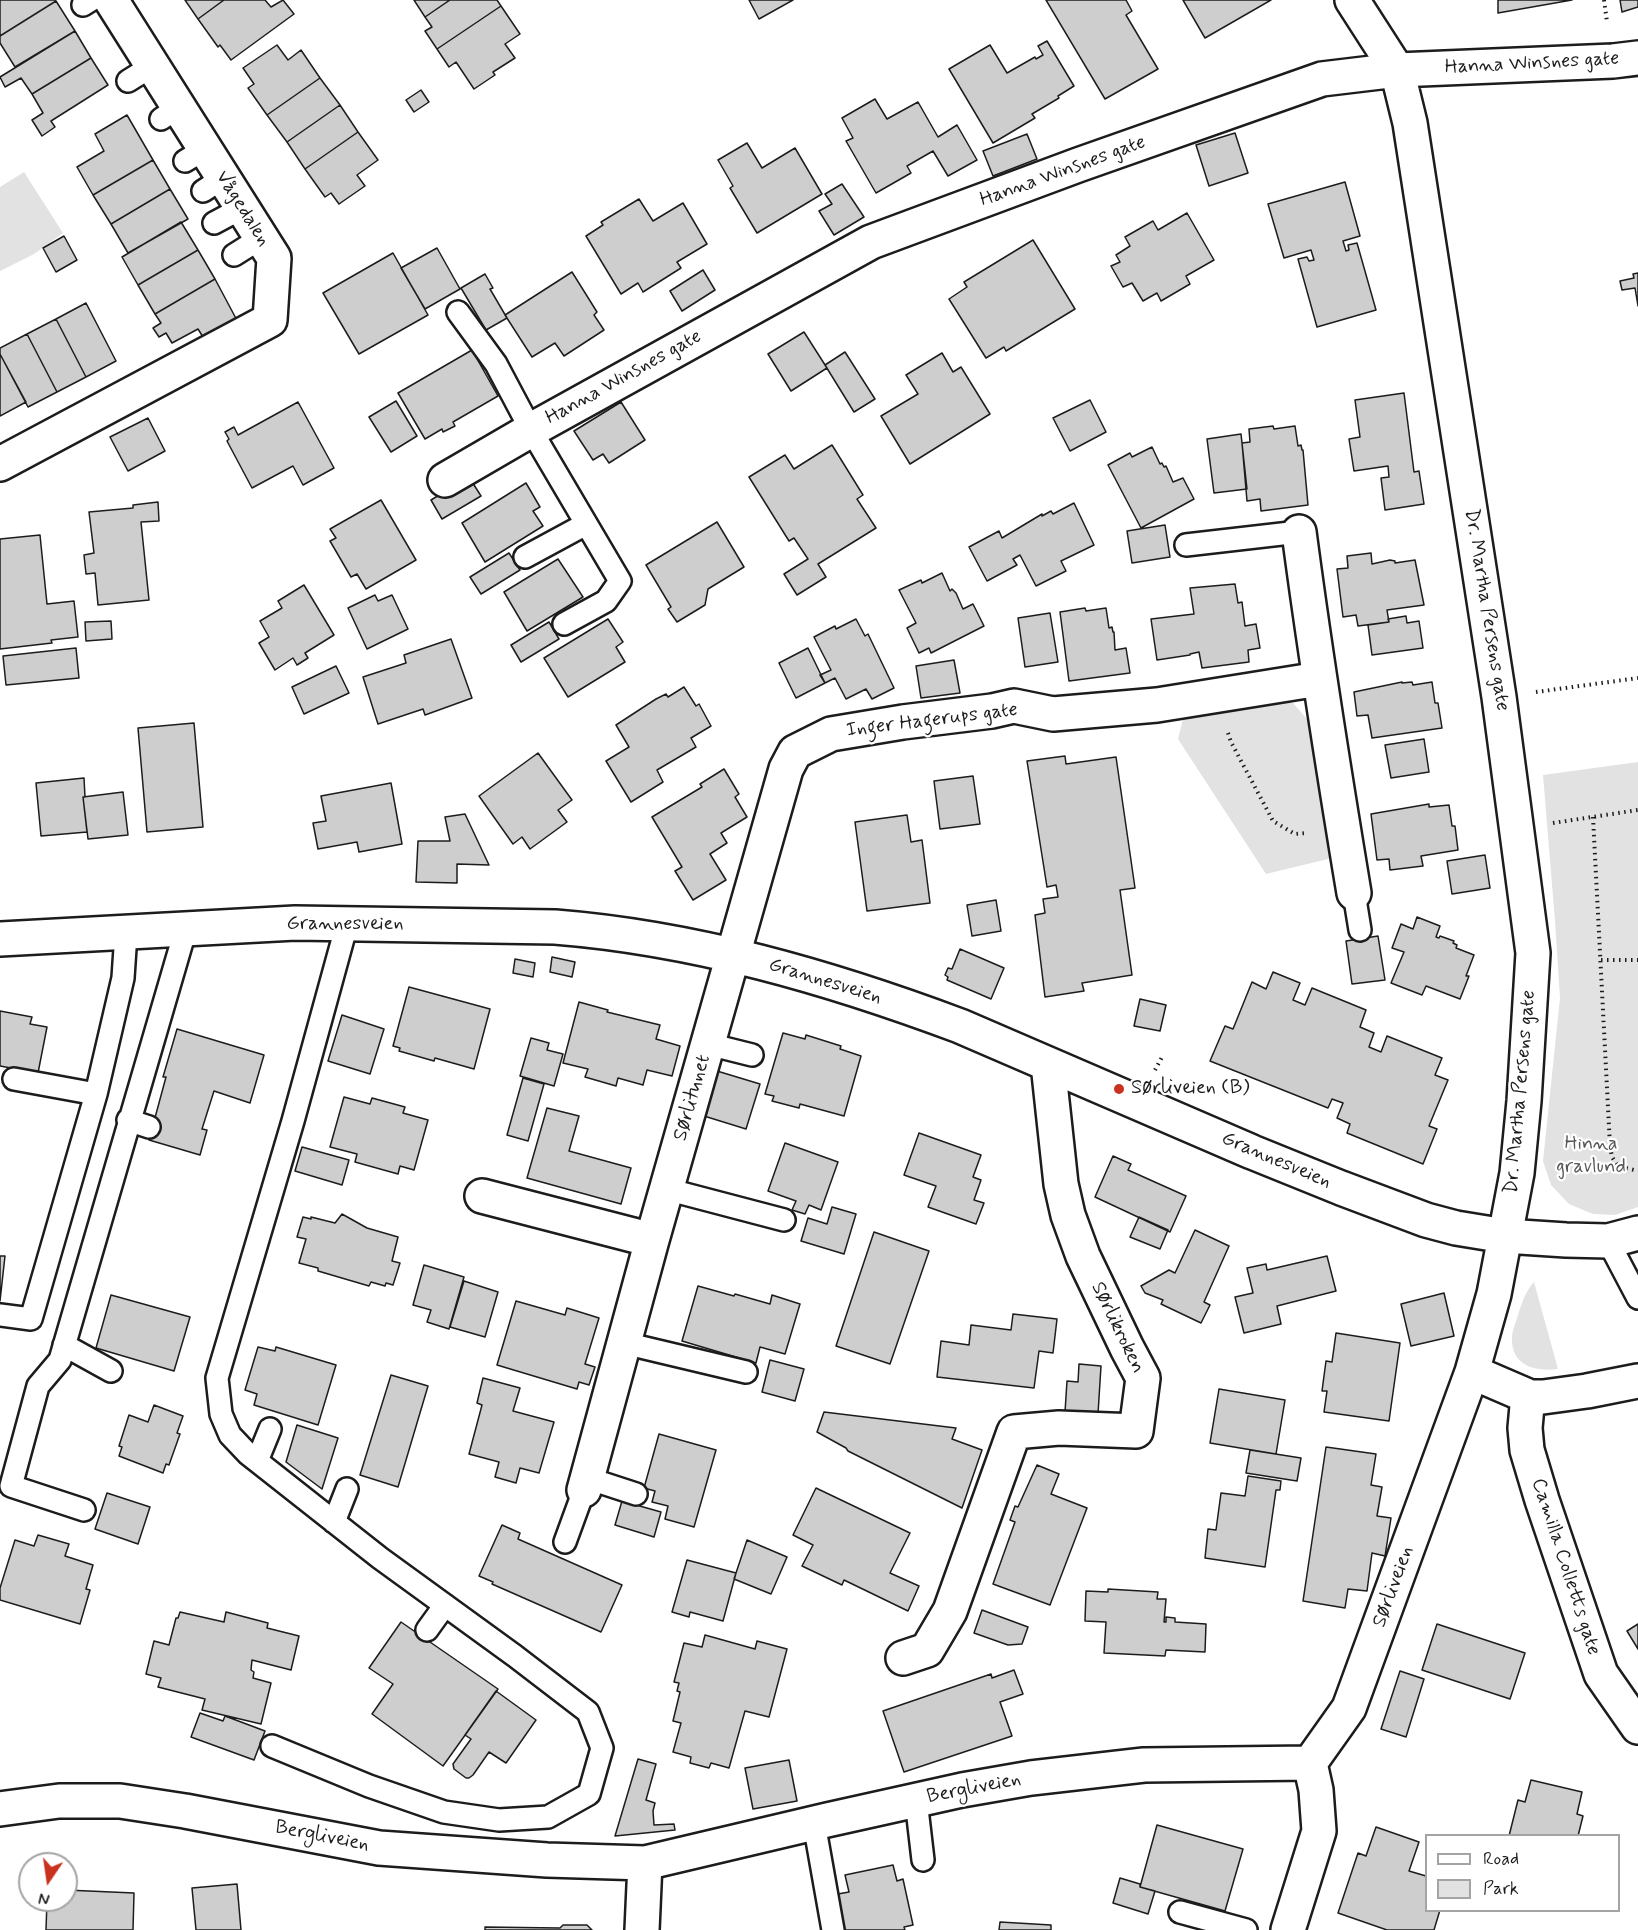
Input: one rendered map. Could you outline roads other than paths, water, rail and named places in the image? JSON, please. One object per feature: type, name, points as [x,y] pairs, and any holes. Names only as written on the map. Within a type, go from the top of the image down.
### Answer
[{"type":"street","name":"Dr. Martha Persens gate","points":[[1352,0],[1397,70],[1410,123],[1499,697],[1533,953],[1517,1173],[1505,1236]]},
{"type":"street","name":"Vågedalen","points":[[0,464],[270,320],[274,258],[248,247],[242,207],[213,185],[170,113],[140,74],[103,12]]},
{"type":"street","name":"Hanna Winsnes gate","points":[[444,480],[871,242],[1322,79],[1397,70],[1613,62],[1638,58]]},
{"type":"street","points":[[1299,531],[1319,679],[1354,893]]},
{"type":"street","name":"Inger Hagerups gate","points":[[734,955],[786,769],[795,752],[831,734],[1014,706],[1053,714],[1157,705],[1319,679]]},
{"type":"street","name":"Grannesveien","points":[[0,939],[295,923],[555,927],[654,939],[734,955],[919,1010],[1252,1152],[1426,1220],[1456,1228],[1505,1236],[1623,1237]]},
{"type":"street","name":"Sørlitunet","points":[[585,1484],[734,955]]},
{"type":"street","name":"Sørlikroken","points":[[903,1658],[927,1650],[950,1611],[1014,1432],[1059,1428],[1136,1431],[1143,1378],[1126,1348],[1083,1256],[1068,1215],[1061,1184],[1048,1064]]},
{"type":"street","points":[[482,1196],[652,1240]]},
{"type":"street","name":"Sørliveien","points":[[1310,1763],[1349,1708],[1472,1372],[1494,1294],[1505,1236]]},
{"type":"street","points":[[1472,1372],[1530,1397],[1587,1391],[1638,1381]]},
{"type":"street","name":"Camilla Colletts gate","points":[[1530,1397],[1525,1428],[1527,1450],[1542,1500],[1601,1674],[1638,1727]]},
{"type":"street","points":[[1288,1930],[1319,1831],[1316,1790],[1310,1763]]},
{"type":"street","name":"Bergliveien","points":[[0,1809],[59,1801],[120,1801],[379,1848],[547,1860],[645,1863],[916,1800],[1031,1778],[1144,1765],[1310,1763]]},
{"type":"street","points":[[642,1930],[645,1863]]},
{"type":"lane","points":[[214,223],[242,207]]},
{"type":"lane","name":"Hanna Winsnes gate","points":[[458,312],[496,364],[531,430]]},
{"type":"lane","points":[[165,376],[170,359],[188,347]]},
{"type":"lane","points":[[531,430],[620,581],[606,601],[564,624]]},
{"type":"lane","points":[[525,557],[586,524]]},
{"type":"lane","points":[[1186,545],[1299,531]]},
{"type":"lane","points":[[1354,893],[1360,930]]},
{"type":"lane","points":[[272,1746],[369,1786],[444,1812],[499,1820],[549,1817],[589,1794],[602,1748],[588,1712],[334,1522],[257,1461],[230,1435],[221,1414],[217,1378],[293,1121],[347,924]]},
{"type":"lane","points":[[84,1510],[11,1486],[38,1386],[60,1360],[128,1120],[186,928]]},
{"type":"lane","points":[[0,1315],[32,1319],[96,1094],[123,978],[126,933]]},
{"type":"lane","points":[[708,1044],[752,1055]]},
{"type":"lane","points":[[14,1079],[96,1094]]},
{"type":"lane","points":[[128,1120],[149,1127]]},
{"type":"lane","points":[[666,1190],[784,1220]]},
{"type":"lane","name":"Grannesveien","points":[[1623,1237],[1638,1298]]},
{"type":"lane","points":[[624,1343],[746,1372]]},
{"type":"lane","points":[[64,1346],[111,1371]]},
{"type":"lane","points":[[257,1461],[270,1429]]},
{"type":"lane","points":[[565,1542],[585,1484],[636,1494]]},
{"type":"lane","points":[[334,1522],[347,1489]]},
{"type":"lane","points":[[427,1630],[445,1605]]},
{"type":"lane","points":[[916,1800],[923,1860]]},
{"type":"lane","points":[[814,1823],[833,1930]]},
{"type":"lane","points":[[1180,1912],[1246,1930]]},
{"type":"place","name":"Sørliveien (B)","points":[[1119,1089]]},
{"type":"park label","name":"Hinna gravlund","points":[[1591,1156]]}]
